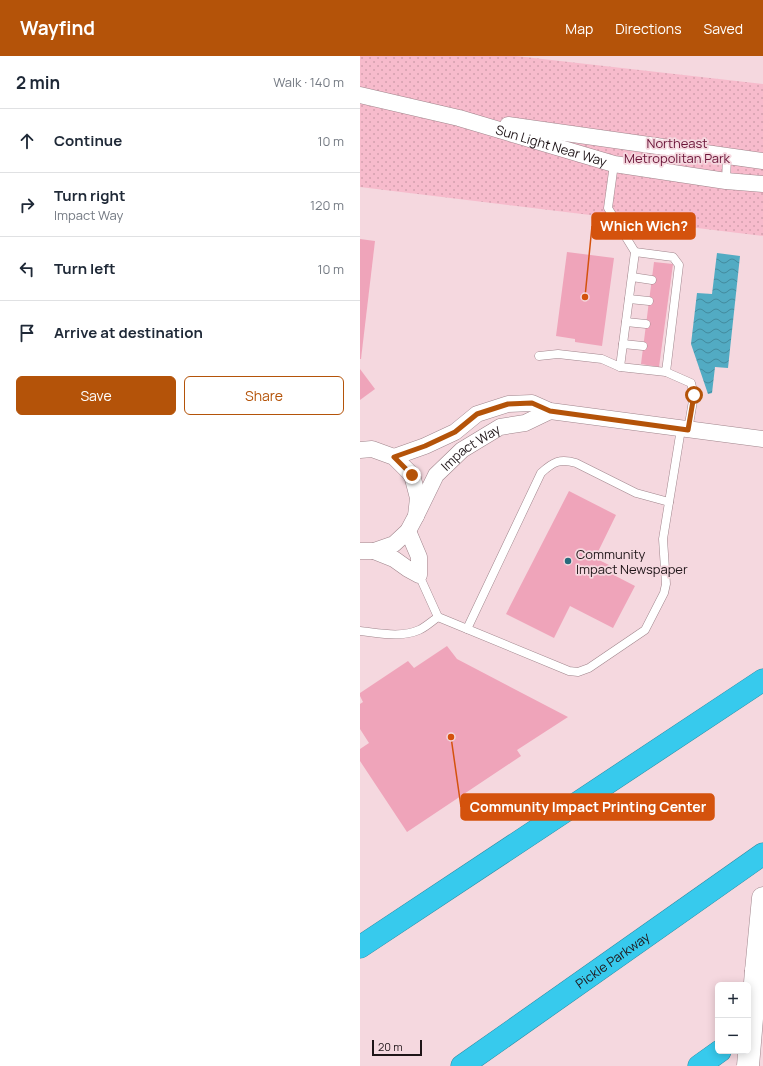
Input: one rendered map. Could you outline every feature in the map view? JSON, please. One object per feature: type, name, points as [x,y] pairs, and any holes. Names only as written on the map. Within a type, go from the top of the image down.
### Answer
[{"type":"highway","points":[[360,947],[763,680]]},
{"type":"highway","name":"Pickle Parkway","points":[[462,1066],[763,854]]},
{"type":"highway","points":[[751,1030],[763,1022]]},
{"type":"highway","points":[[699,1066],[716,1054]]},
{"type":"main road","points":[[748,1066],[763,898]]},
{"type":"street","name":"Sun Light Near Way","points":[[360,95],[459,118],[614,164],[726,182],[763,184]]},
{"type":"street","name":"Sun Light Near Way","points":[[459,118],[763,161]]},
{"type":"street","name":"Impact Way","points":[[394,457],[425,446],[455,432],[477,414],[508,404],[532,403],[550,411],[763,439]]},
{"type":"street","name":"Impact Way","points":[[367,551],[394,544],[408,531],[436,475],[462,450],[500,427],[525,423],[550,411]]},
{"type":"street","points":[[360,450],[372,449],[394,457],[412,475],[418,498],[416,516]]},
{"type":"street","points":[[367,551],[394,560],[419,575],[419,557],[408,531]]},
{"type":"lane","points":[[726,182],[727,156]]},
{"type":"lane","points":[[614,164],[608,208],[635,252],[620,367]]},
{"type":"lane","points":[[635,252],[673,257],[679,265],[673,283],[665,349],[666,372]]},
{"type":"lane","points":[[632,277],[652,280]]},
{"type":"lane","points":[[629,299],[649,301]]},
{"type":"lane","points":[[626,322],[646,324]]},
{"type":"lane","points":[[623,344],[643,346]]},
{"type":"lane","points":[[419,575],[438,617],[569,671],[578,672],[589,668],[645,630],[664,593],[666,584],[663,539],[684,429],[694,395],[691,383],[666,372],[620,367],[602,359],[558,354],[539,356]]},
{"type":"lane","points":[[466,629],[541,473],[550,465],[559,461],[567,460],[636,493],[669,502]]},
{"type":"lane","points":[[360,631],[393,634],[407,633],[420,630],[438,617]]},
{"type":"green space","name":"Northeast Metropolitan Park","points":[[360,56],[516,56],[763,84],[763,236],[360,187]]},
{"type":"water","points":[[717,253],[740,256],[728,368],[715,367],[712,393],[708,394],[691,344],[697,293],[712,294]]},
{"type":"building","points":[[360,239],[375,241],[361,359],[360,359]]},
{"type":"building","points":[[567,252],[614,258],[602,346],[575,342],[575,339],[556,336]]},
{"type":"building","points":[[654,262],[673,264],[659,367],[641,364]]},
{"type":"building","points":[[360,369],[375,389],[360,400]]},
{"type":"building","name":"Community Impact Newspaper","points":[[569,491],[616,515],[595,558],[609,565],[606,571],[635,586],[613,628],[570,606],[554,638],[506,614]]},
{"type":"building","points":[[447,646],[457,659],[568,717],[517,750],[521,756],[407,832],[360,761],[360,749],[369,743],[360,729],[360,704],[363,702],[360,693],[408,661],[414,668]]},
{"type":"place","name":"Which Wich?","points":[[585,297]]},
{"type":"place","name":"Community Impact Newspaper","points":[[568,561]]},
{"type":"place","name":"Community Impact Printing Center","points":[[451,737]]},
{"type":"route","points":[[412,475],[394,457],[425,446],[455,432],[477,414],[508,404],[532,403],[550,411],[688,430],[694,395]]}]
